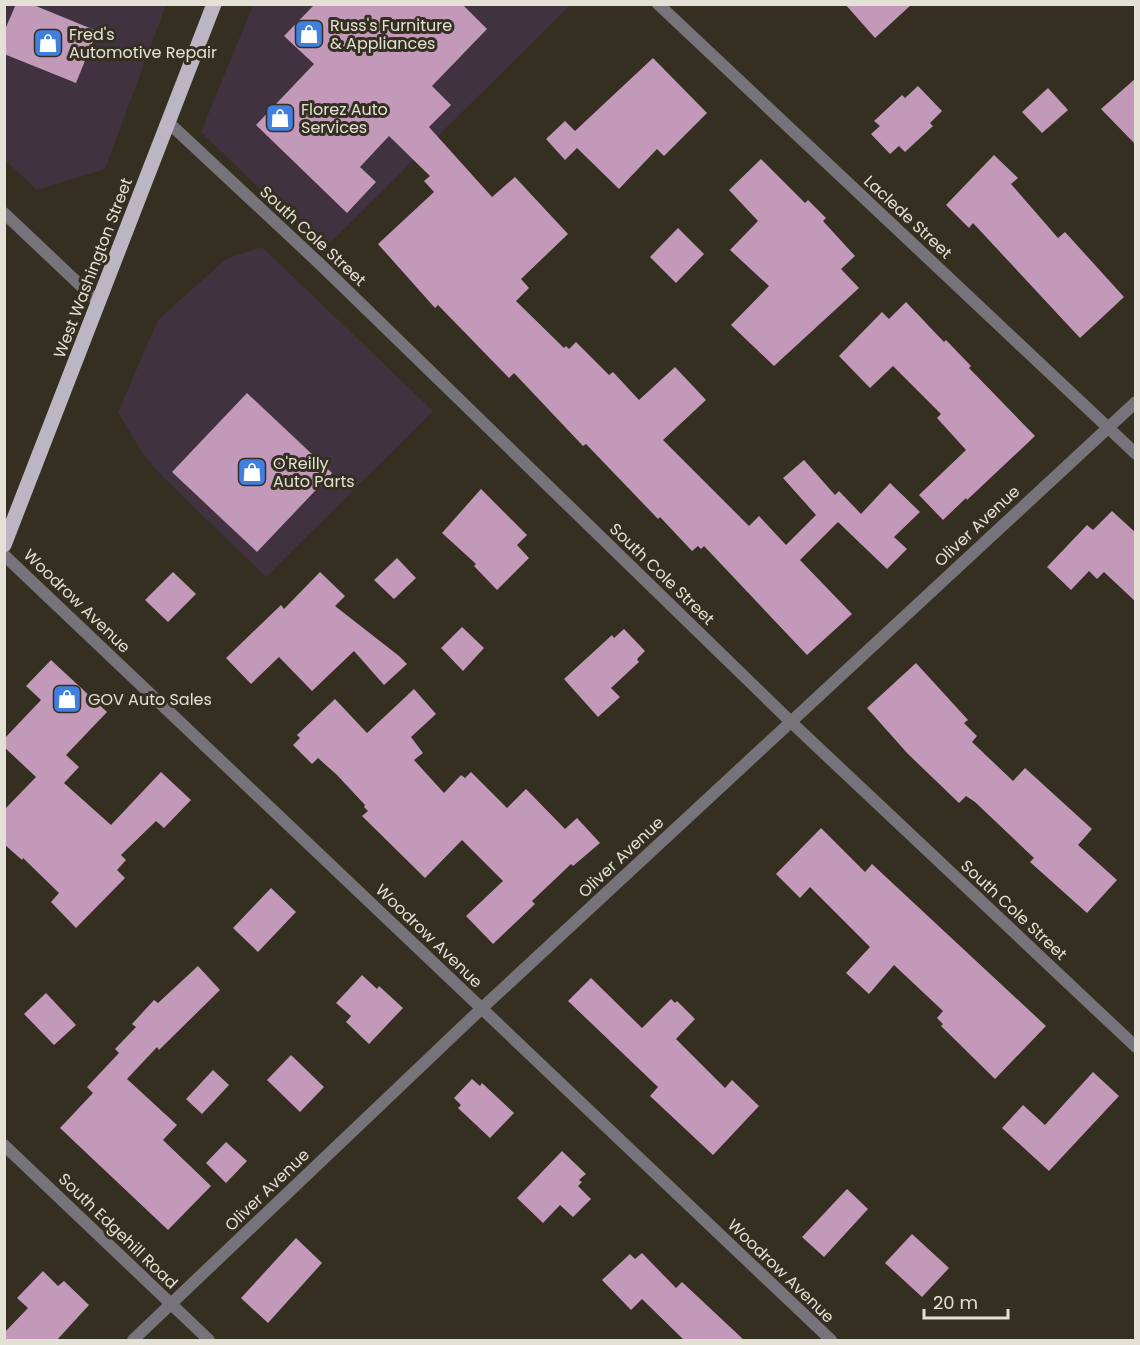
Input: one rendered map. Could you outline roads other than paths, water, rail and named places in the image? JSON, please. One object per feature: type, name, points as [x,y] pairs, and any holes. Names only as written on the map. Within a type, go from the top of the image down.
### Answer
[{"type":"main road","name":"West Washington Street","points":[[4,545],[214,4]]},
{"type":"street","name":"Laclede Street","points":[[658,4],[1136,454]]},
{"type":"street","name":"South Cole Street","points":[[169,123],[320,264],[791,722],[1136,1047]]},
{"type":"street","points":[[4,213],[99,303]]},
{"type":"street","name":"Oliver Avenue","points":[[133,1341],[481,1009],[1136,402]]},
{"type":"street","name":"Woodrow Avenue","points":[[4,555],[831,1341]]},
{"type":"street","name":"South Edgehill Road","points":[[4,1145],[209,1341]]},
{"type":"place","name":"Russ's Furniture & Appliances","points":[[309,34]]},
{"type":"place","name":"Fred's Automotive Repair","points":[[48,43]]},
{"type":"place","name":"Florez Auto Services","points":[[280,118]]},
{"type":"place","name":"O'Reilly Auto Parts","points":[[252,472]]},
{"type":"place","name":"GOV Auto Sales","points":[[67,699]]}]
